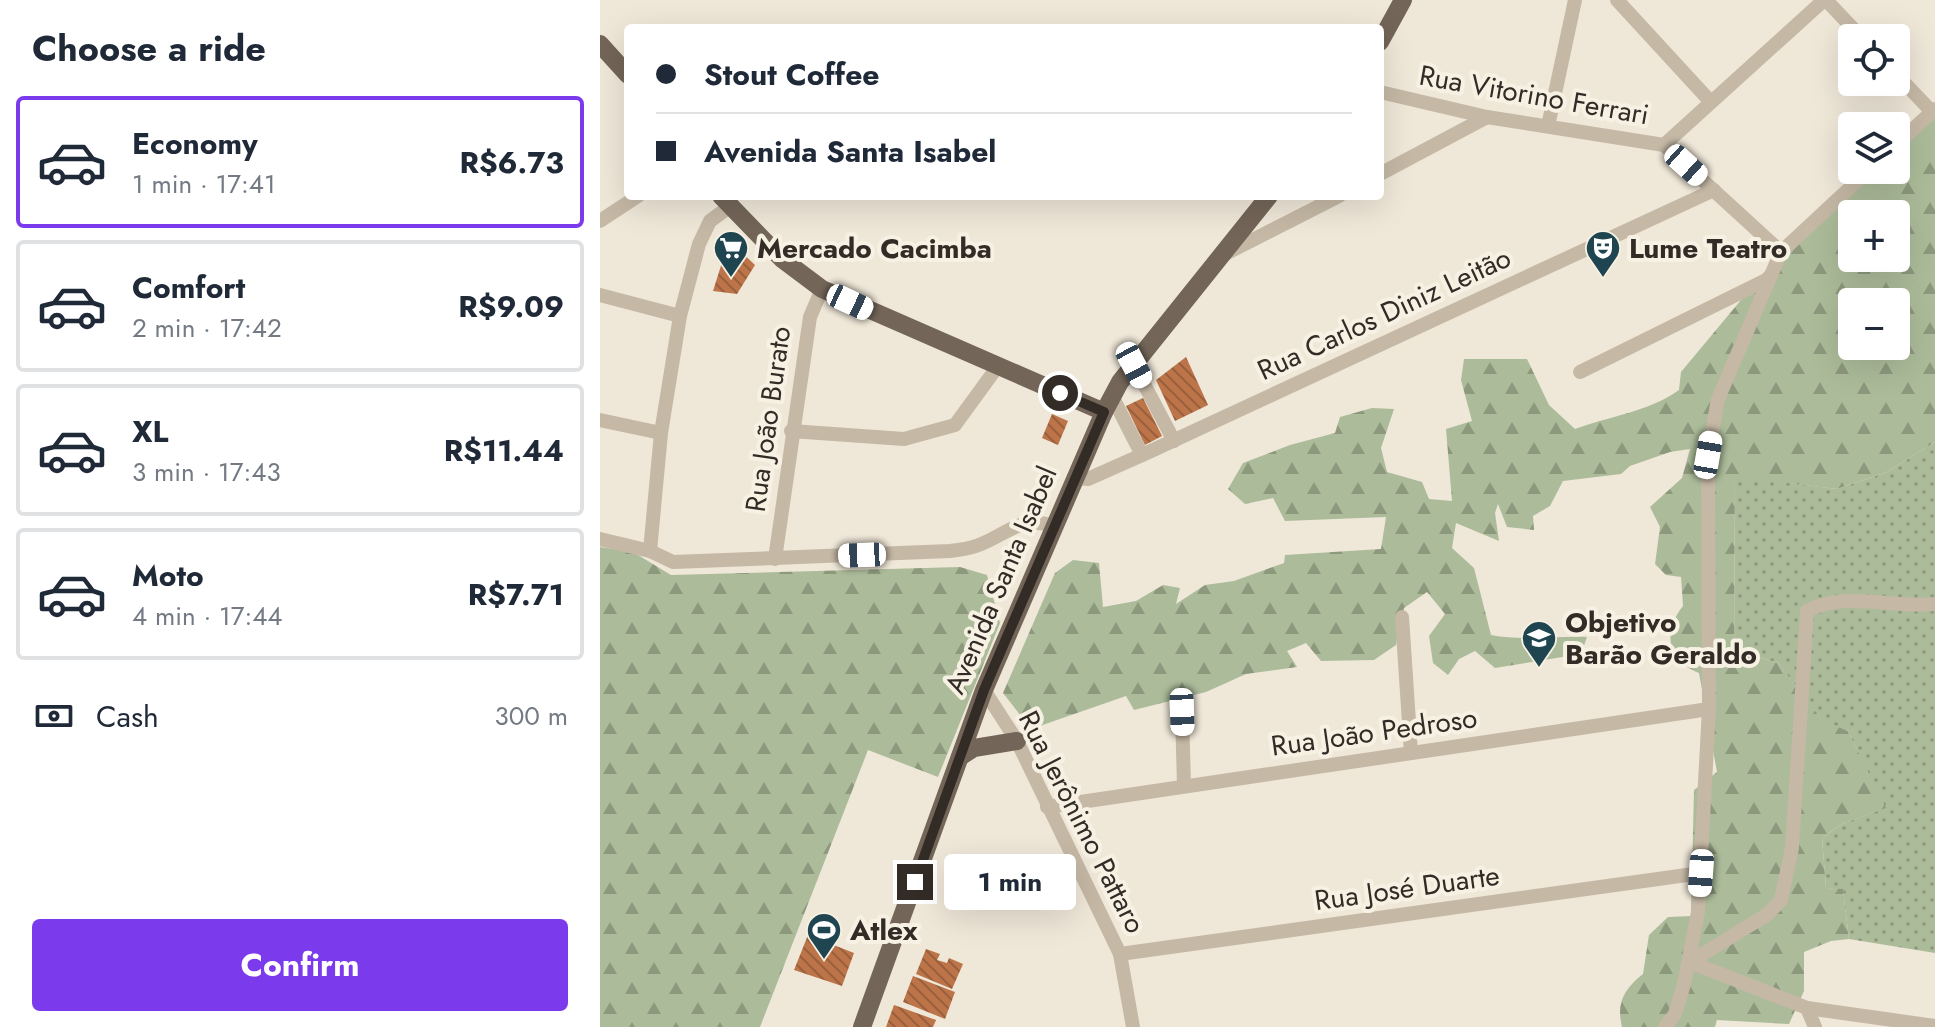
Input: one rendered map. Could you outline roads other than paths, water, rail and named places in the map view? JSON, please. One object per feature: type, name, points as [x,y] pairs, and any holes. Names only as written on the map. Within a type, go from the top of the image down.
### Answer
[{"type":"main road","points":[[1384,35],[1403,0]]},
{"type":"main road","points":[[600,44],[624,71]]},
{"type":"main road","name":"Avenida Santa Isabel","points":[[862,1027],[984,690],[1108,404],[1134,365],[1266,200]]},
{"type":"main road","points":[[725,201],[782,259],[822,289],[998,366],[1108,404]]},
{"type":"main road","points":[[960,757],[974,748],[1017,741]]},
{"type":"street","points":[[1548,126],[1575,0]]},
{"type":"street","points":[[1617,0],[1709,100]]},
{"type":"street","points":[[1664,145],[1709,100],[1825,0],[1848,24]]},
{"type":"street","points":[[1910,88],[1933,111],[1910,132]]},
{"type":"street","name":"Rua Vitorino Ferrari","points":[[1384,93],[1487,117],[1664,145],[1781,252]]},
{"type":"street","points":[[1384,172],[1487,117]]},
{"type":"street","points":[[1665,1027],[1675,1014],[1690,962],[1701,873],[1709,709],[1708,455],[1718,399],[1781,252],[1854,184]]},
{"type":"street","name":"Rua Carlos Diniz Leitão","points":[[1074,478],[1088,479],[1174,441],[1714,190]]},
{"type":"street","points":[[600,221],[632,200]]},
{"type":"street","points":[[1223,255],[1331,200]]},
{"type":"street","points":[[650,551],[661,433],[680,316],[699,244],[710,221],[725,201]]},
{"type":"street","points":[[1580,372],[1768,279]]},
{"type":"street","name":"Rua João Burato","points":[[775,559],[791,431],[810,317],[822,289]]},
{"type":"street","points":[[600,295],[680,316]]},
{"type":"street","points":[[1134,365],[1174,441]]},
{"type":"street","points":[[791,431],[904,439],[955,425],[998,366]]},
{"type":"street","points":[[1108,404],[1142,455]]},
{"type":"street","points":[[600,420],[661,433]]},
{"type":"street","points":[[600,539],[650,551],[673,562],[950,551],[977,546],[1006,529],[1035,520],[1054,526]]},
{"type":"street","points":[[1690,962],[1768,914],[1781,900],[1792,848],[1807,611],[1824,602],[1843,599],[1912,606],[1935,604]]},
{"type":"street","points":[[1402,617],[1411,753]]},
{"type":"street","name":"Rua Jerônimo Pattaro","points":[[984,690],[1017,741],[1120,954],[1133,1027]]},
{"type":"street","name":"Rua João Pedroso","points":[[1047,807],[1709,709]]},
{"type":"street","points":[[1182,712],[1184,786]]},
{"type":"street","name":"Rua José Duarte","points":[[1120,954],[1701,873]]},
{"type":"street","points":[[1690,962],[1807,1008],[1925,1026]]},
{"type":"street","points":[[1807,1008],[1815,1027]]},
{"type":"place","name":"Mercado Cacimba","points":[[731,279]]},
{"type":"place","name":"Lume Teatro","points":[[1603,279]]},
{"type":"place","name":"Objetivo Barão Geraldo","points":[[1539,669]]},
{"type":"place","name":"Atlex","points":[[824,961]]}]
